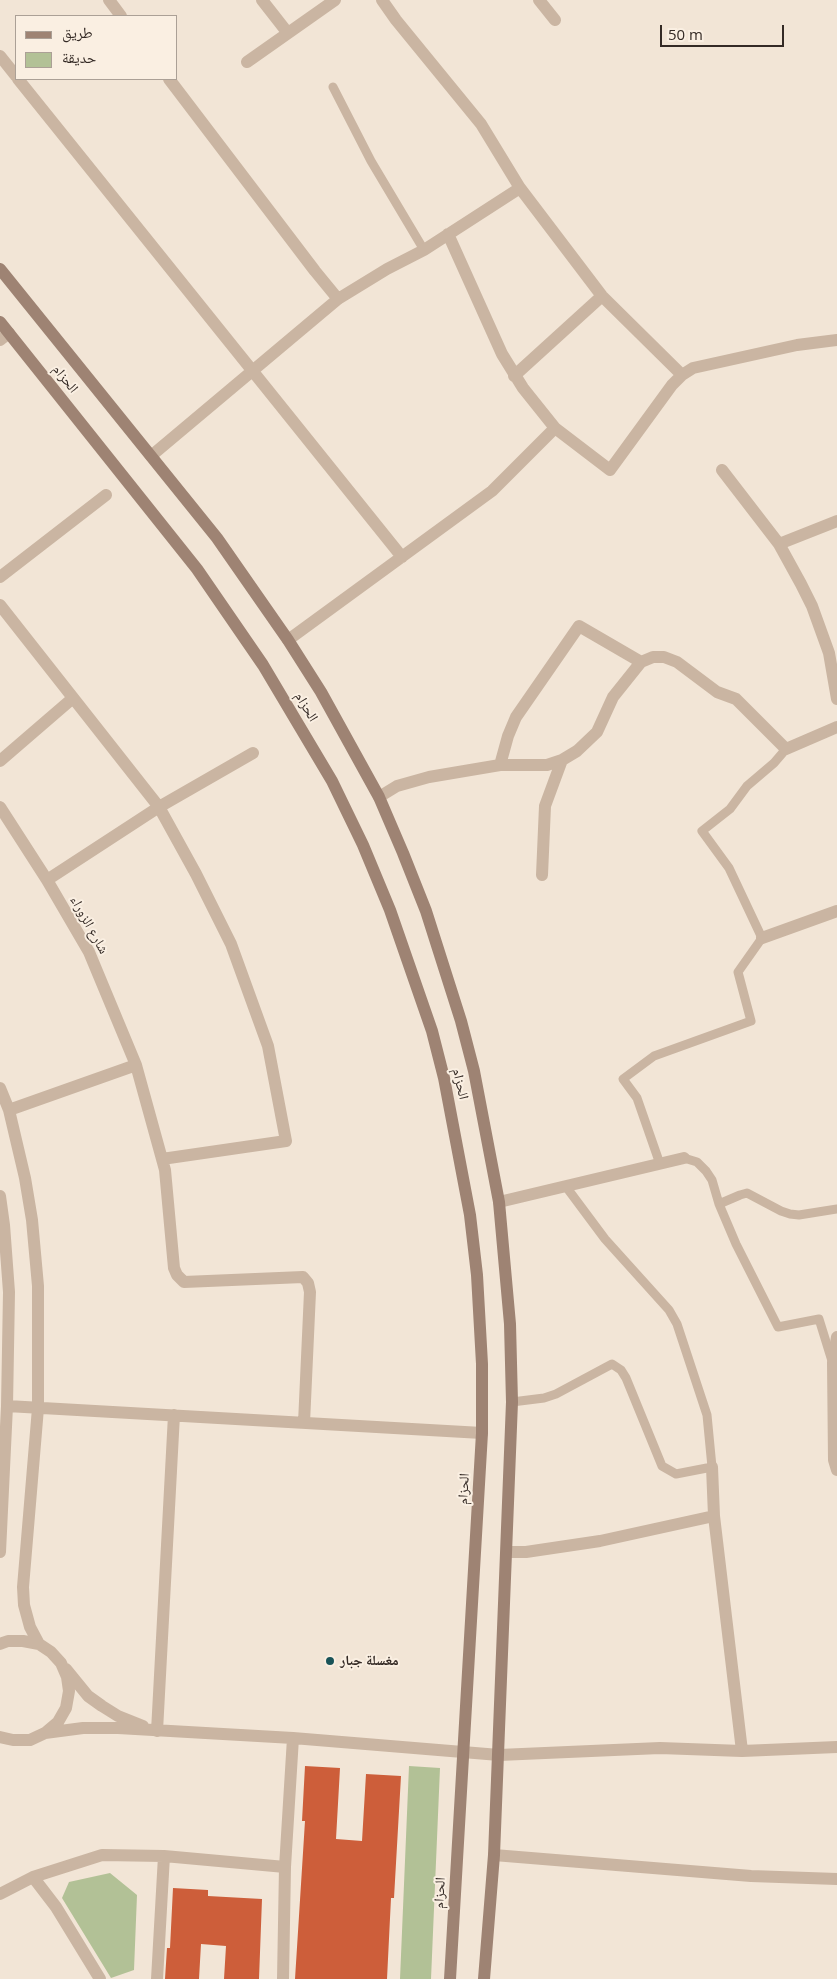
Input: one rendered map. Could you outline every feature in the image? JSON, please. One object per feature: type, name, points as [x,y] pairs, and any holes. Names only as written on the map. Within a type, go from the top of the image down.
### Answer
[{"type":"main road","points":[[0,269],[216,538],[288,640],[321,692],[379,797],[404,852],[444,962],[474,1071],[499,1202],[510,1324],[512,1402],[507,1552],[494,1855],[484,1979]]},
{"type":"main road","name":"الحزام","points":[[0,322],[4,337],[196,569],[263,665],[332,780],[367,854],[390,910],[432,1031],[458,1142],[470,1214],[477,1275],[482,1364],[482,1433],[450,1979]]},
{"type":"street","points":[[109,0],[121,15]]},
{"type":"street","points":[[262,0],[287,32]]},
{"type":"street","points":[[247,62],[287,32],[336,0]]},
{"type":"street","points":[[382,0],[396,20],[481,124],[520,188],[602,296],[682,375]]},
{"type":"street","points":[[539,0],[556,20]]},
{"type":"street","points":[[0,56],[15,75]]},
{"type":"street","points":[[19,80],[402,557]]},
{"type":"street","points":[[170,80],[314,271],[338,299]]},
{"type":"street","points":[[151,456],[338,299],[387,269],[424,250],[520,188]]},
{"type":"street","points":[[448,234],[502,354],[514,376],[555,428],[610,470],[672,385],[693,368],[797,345],[837,340]]},
{"type":"street","points":[[514,376],[602,296]]},
{"type":"street","points":[[288,640],[492,491],[555,428]]},
{"type":"street","points":[[722,470],[779,544],[812,606],[828,653],[837,699]]},
{"type":"street","points":[[0,577],[106,495]]},
{"type":"street","points":[[779,544],[837,521]]},
{"type":"street","points":[[0,605],[159,807],[196,874],[231,944],[268,1046],[286,1141],[162,1159]]},
{"type":"street","points":[[500,765],[508,736],[516,717],[580,626],[641,662]]},
{"type":"street","points":[[379,797],[397,786],[429,777],[500,765],[547,765],[562,760],[577,751],[597,732],[612,697],[641,662],[653,657],[664,657],[677,662],[717,692],[736,699],[786,749],[837,727]]},
{"type":"street","points":[[0,761],[73,698]]},
{"type":"street","points":[[47,880],[159,807],[253,753]]},
{"type":"street","points":[[542,875],[545,806],[562,760]]},
{"type":"street","name":"شارع الزوراء","points":[[0,807],[47,880],[89,952],[136,1065],[165,1170],[176,1275],[184,1282],[303,1277],[308,1283],[310,1292],[304,1423]]},
{"type":"street","points":[[762,938],[837,911]]},
{"type":"street","points":[[9,1110],[136,1065]]},
{"type":"street","points":[[0,1088],[9,1110],[17,1139],[32,1220],[38,1286],[38,1408],[22,1587],[24,1605],[30,1627],[39,1644]]},
{"type":"street","points":[[499,1202],[567,1188],[684,1158]]},
{"type":"street","points":[[0,1196],[9,1292],[7,1406],[0,1552]]},
{"type":"street","points":[[837,1338],[833,1362],[834,1460],[837,1470]]},
{"type":"street","points":[[7,1406],[482,1433]]},
{"type":"street","points":[[157,1731],[174,1415]]},
{"type":"street","points":[[712,1467],[714,1516],[742,1751]]},
{"type":"street","points":[[507,1552],[526,1552],[600,1541],[714,1516]]},
{"type":"street","points":[[0,1644],[8,1641],[23,1640],[39,1644],[51,1652],[88,1696],[118,1716],[157,1731]]},
{"type":"street","points":[[0,1737],[13,1740],[30,1740],[45,1733],[58,1722],[66,1708],[69,1691],[67,1677],[60,1663]]},
{"type":"street","points":[[45,1733],[99,1727],[293,1738],[498,1755],[660,1748],[742,1751],[837,1747]]},
{"type":"street","points":[[283,1979],[285,1867],[293,1738]]},
{"type":"street","points":[[0,1745],[13,1740]]},
{"type":"street","points":[[0,1894],[33,1877],[102,1854],[164,1856],[285,1867]]},
{"type":"street","points":[[494,1855],[751,1876],[837,1879]]},
{"type":"street","points":[[157,1979],[164,1856]]},
{"type":"street","points":[[33,1877],[56,1907],[100,1979]]},
{"type":"lane","points":[[333,87],[371,161],[424,250]]},
{"type":"lane","points":[[660,1164],[637,1098],[623,1079],[654,1056],[752,1021],[738,972],[762,938],[729,868],[702,831],[730,809],[747,786],[774,763],[786,749]]},
{"type":"lane","points":[[684,1158],[697,1162],[712,1180],[719,1204],[736,1244],[778,1327],[818,1319],[833,1362]]},
{"type":"lane","points":[[512,1402],[544,1398],[556,1394],[612,1364],[621,1370],[626,1378],[662,1466],[676,1474],[712,1467],[707,1415],[677,1324],[669,1310],[605,1239],[567,1188]]},
{"type":"lane","points":[[719,1204],[740,1194],[747,1194],[790,1214],[837,1209]]},
{"type":"green space","points":[[409,1766],[440,1768],[431,1979],[400,1979]]},
{"type":"green space","points":[[110,1873],[137,1895],[134,1970],[111,1978],[62,1898],[69,1882]]},
{"type":"building","points":[[305,1766],[340,1768],[336,1839],[362,1841],[366,1774],[401,1776],[394,1898],[391,1898],[387,1979],[295,1979],[305,1821],[302,1821]]},
{"type":"building","points":[[173,1888],[208,1890],[208,1896],[262,1899],[259,1979],[224,1979],[226,1946],[201,1944],[199,1979],[165,1979],[167,1948],[170,1948]]},
{"type":"place","name":"مغسلة جبار","points":[[330,1661]]}]
